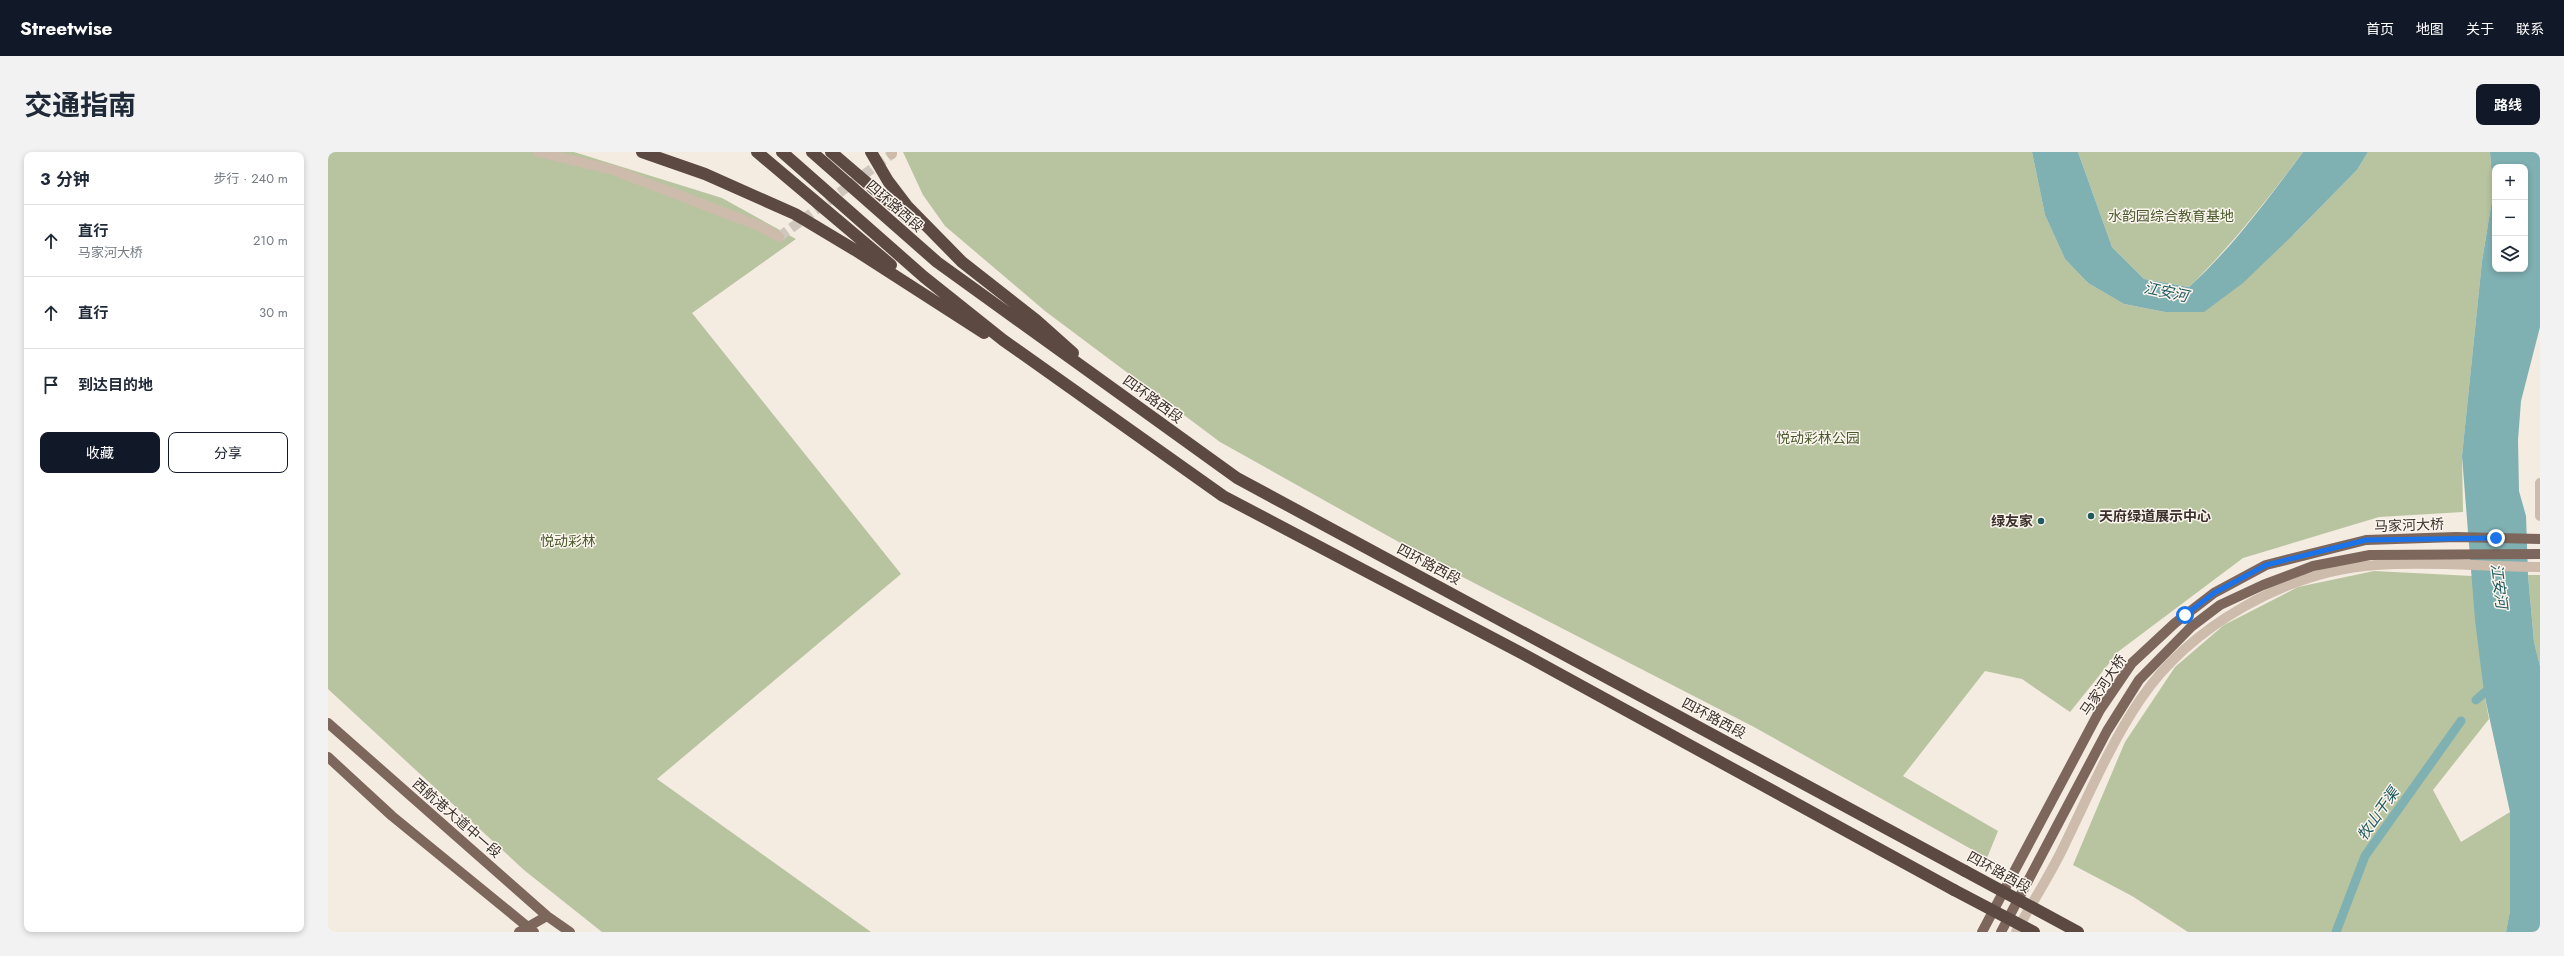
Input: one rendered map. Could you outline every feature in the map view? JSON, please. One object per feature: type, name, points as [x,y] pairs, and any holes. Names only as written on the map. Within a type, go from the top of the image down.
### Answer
[{"type":"highway","points":[[642,152],[705,174],[795,214],[855,250],[979,331],[1003,340]]},
{"type":"highway","points":[[757,152],[946,310]]},
{"type":"highway","points":[[782,152],[924,278],[1003,340],[1223,496],[1518,652],[1954,890],[2034,932]]},
{"type":"highway","name":"四环路西段","points":[[812,152],[937,262],[1237,478],[2078,932]]},
{"type":"highway","points":[[830,152],[962,262],[1036,320],[1108,384]]},
{"type":"highway","points":[[871,152],[888,181],[907,206],[962,262]]},
{"type":"main road","name":"马家河大桥","points":[[1982,932],[2100,710],[2132,663],[2175,623],[2214,593],[2266,565],[2366,540],[2456,537],[2538,538]]},
{"type":"main road","points":[[2001,932],[2107,731],[2139,680],[2192,627],[2220,606],[2263,585],[2313,566],[2370,555],[2540,554]]},
{"type":"main road","name":"西航港大道中一段","points":[[328,723],[547,916],[570,932]]},
{"type":"main road","points":[[328,757],[392,816],[531,929]]},
{"type":"main road","points":[[519,932],[531,929],[547,916]]},
{"type":"main road","points":[[541,932],[547,916]]},
{"type":"street","points":[[538,152],[613,170],[762,227],[779,237]]},
{"type":"street","points":[[2540,483],[2540,516]]},
{"type":"street","points":[[2016,932],[2062,851],[2122,729],[2153,683],[2195,640],[2241,608],[2286,586],[2331,572],[2375,565],[2539,567]]},
{"type":"green space","name":"悦动彩林","points":[[328,152],[574,152],[722,198],[796,239],[692,313],[901,574],[657,779],[871,932],[602,932],[524,870],[328,689]]},
{"type":"green space","name":"悦动彩林公园","points":[[903,152],[2032,152],[2045,215],[2065,259],[2088,283],[2124,304],[2165,312],[2294,234],[2357,170],[2368,152],[2490,152],[2492,200],[2482,261],[2462,456],[2463,512],[2379,517],[2243,558],[2119,651],[2070,712],[2022,679],[1985,671],[1903,776],[1998,831],[1987,858],[1754,727],[1447,569],[1220,442],[1045,311],[945,226],[923,195]]},
{"type":"green space","name":"水韵园综合教育基地","points":[[2078,152],[2303,152],[2249,222],[2189,287],[2144,279],[2112,247]]},
{"type":"green space","points":[[2374,571],[2472,576],[2484,693],[2489,719],[2433,790],[2461,842],[2510,812],[2510,911],[2506,932],[2188,932],[2132,896],[2073,865],[2125,742],[2175,667],[2224,625],[2298,587]]},
{"type":"green space","points":[[2528,575],[2540,575],[2540,666],[2534,642]]},
{"type":"water","name":"江安河","points":[[2032,152],[2078,152],[2112,247],[2144,279],[2189,287],[2235,240],[2303,152],[2368,152],[2357,170],[2243,283],[2204,312],[2165,312],[2124,304],[2088,283],[2065,259],[2045,215]]},
{"type":"water","name":"江安河","points":[[2490,152],[2540,152],[2540,327],[2521,401],[2518,440],[2519,491],[2526,516],[2528,575],[2534,642],[2540,666],[2540,932],[2506,932],[2510,911],[2510,812],[2484,693],[2475,620],[2462,456],[2482,261],[2492,200],[2492,272],[2528,272],[2528,164],[2492,164],[2492,180]]},
{"type":"waterway","name":"牧山干渠","points":[[2476,700],[2493,685]]},
{"type":"waterway","name":"牧山干渠","points":[[2336,932],[2365,856],[2461,721]]},
{"type":"tunnel","points":[[779,237],[892,154]]},
{"type":"place","name":"天府绿道展示中心","points":[[2091,516]]},
{"type":"place","name":"绿友家","points":[[2041,521]]},
{"type":"route","points":[[2185,615],[2214,593],[2266,565],[2366,540],[2456,537],[2496,538]]}]
